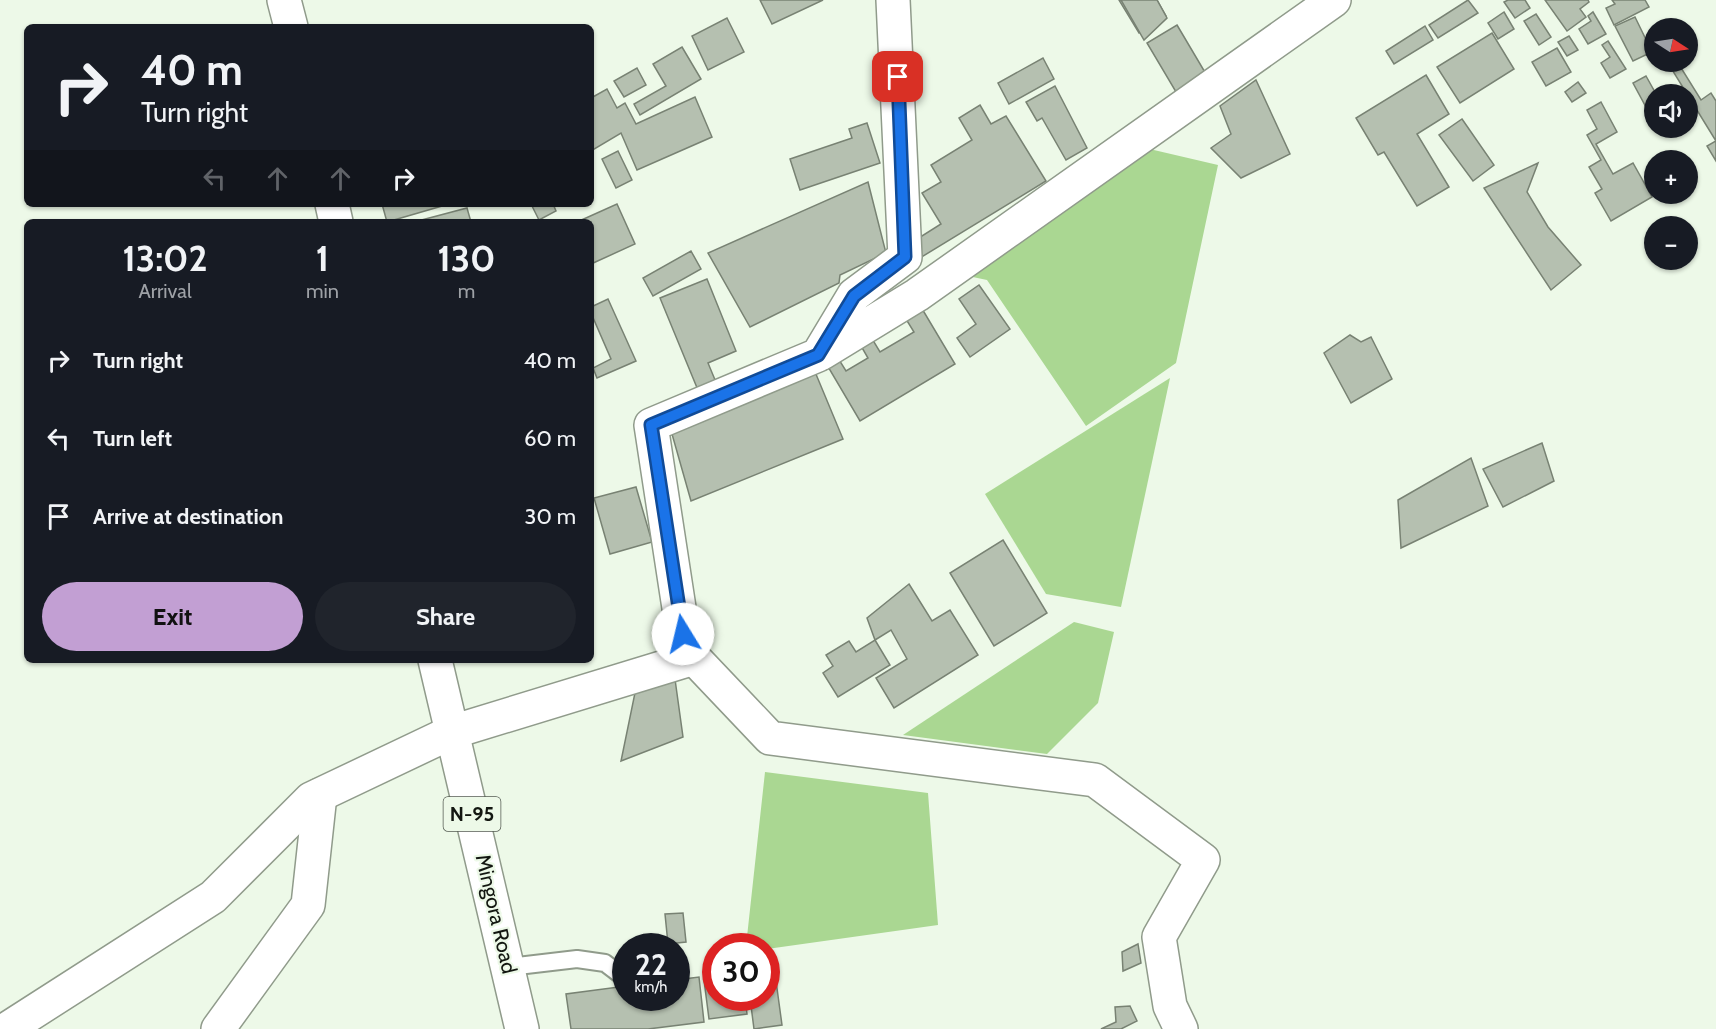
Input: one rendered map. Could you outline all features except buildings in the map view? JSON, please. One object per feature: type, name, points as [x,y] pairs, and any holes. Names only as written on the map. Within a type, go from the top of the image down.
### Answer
[{"type":"street","points":[[284,0],[290,24]]},
{"type":"street","points":[[818,355],[854,296],[905,257],[893,0]]},
{"type":"street","points":[[1181,1029],[1170,1006],[1159,937],[1203,860],[1095,780],[770,738],[694,658],[683,634],[651,425],[818,355],[918,296],[1334,0]]},
{"type":"street","points":[[7,1029],[213,897],[310,800],[452,732],[694,658]]},
{"type":"street","name":"Mingora Road","points":[[436,663],[522,1029]]},
{"type":"street","points":[[218,1029],[308,905],[320,795]]},
{"type":"lane","points":[[509,967],[577,959],[605,963],[612,969]]},
{"type":"green space","points":[[1141,147],[1218,165],[1176,363],[1086,426],[987,280],[968,276]]},
{"type":"green space","points":[[1170,378],[1121,607],[1046,594],[985,494]]},
{"type":"green space","points":[[1074,622],[1114,632],[1098,703],[1047,754],[903,735]]},
{"type":"green space","points":[[765,772],[928,793],[938,925],[780,947],[780,933],[747,933]]},
{"type":"route","points":[[683,634],[651,425],[818,355],[854,296],[905,257],[898,77]]}]
